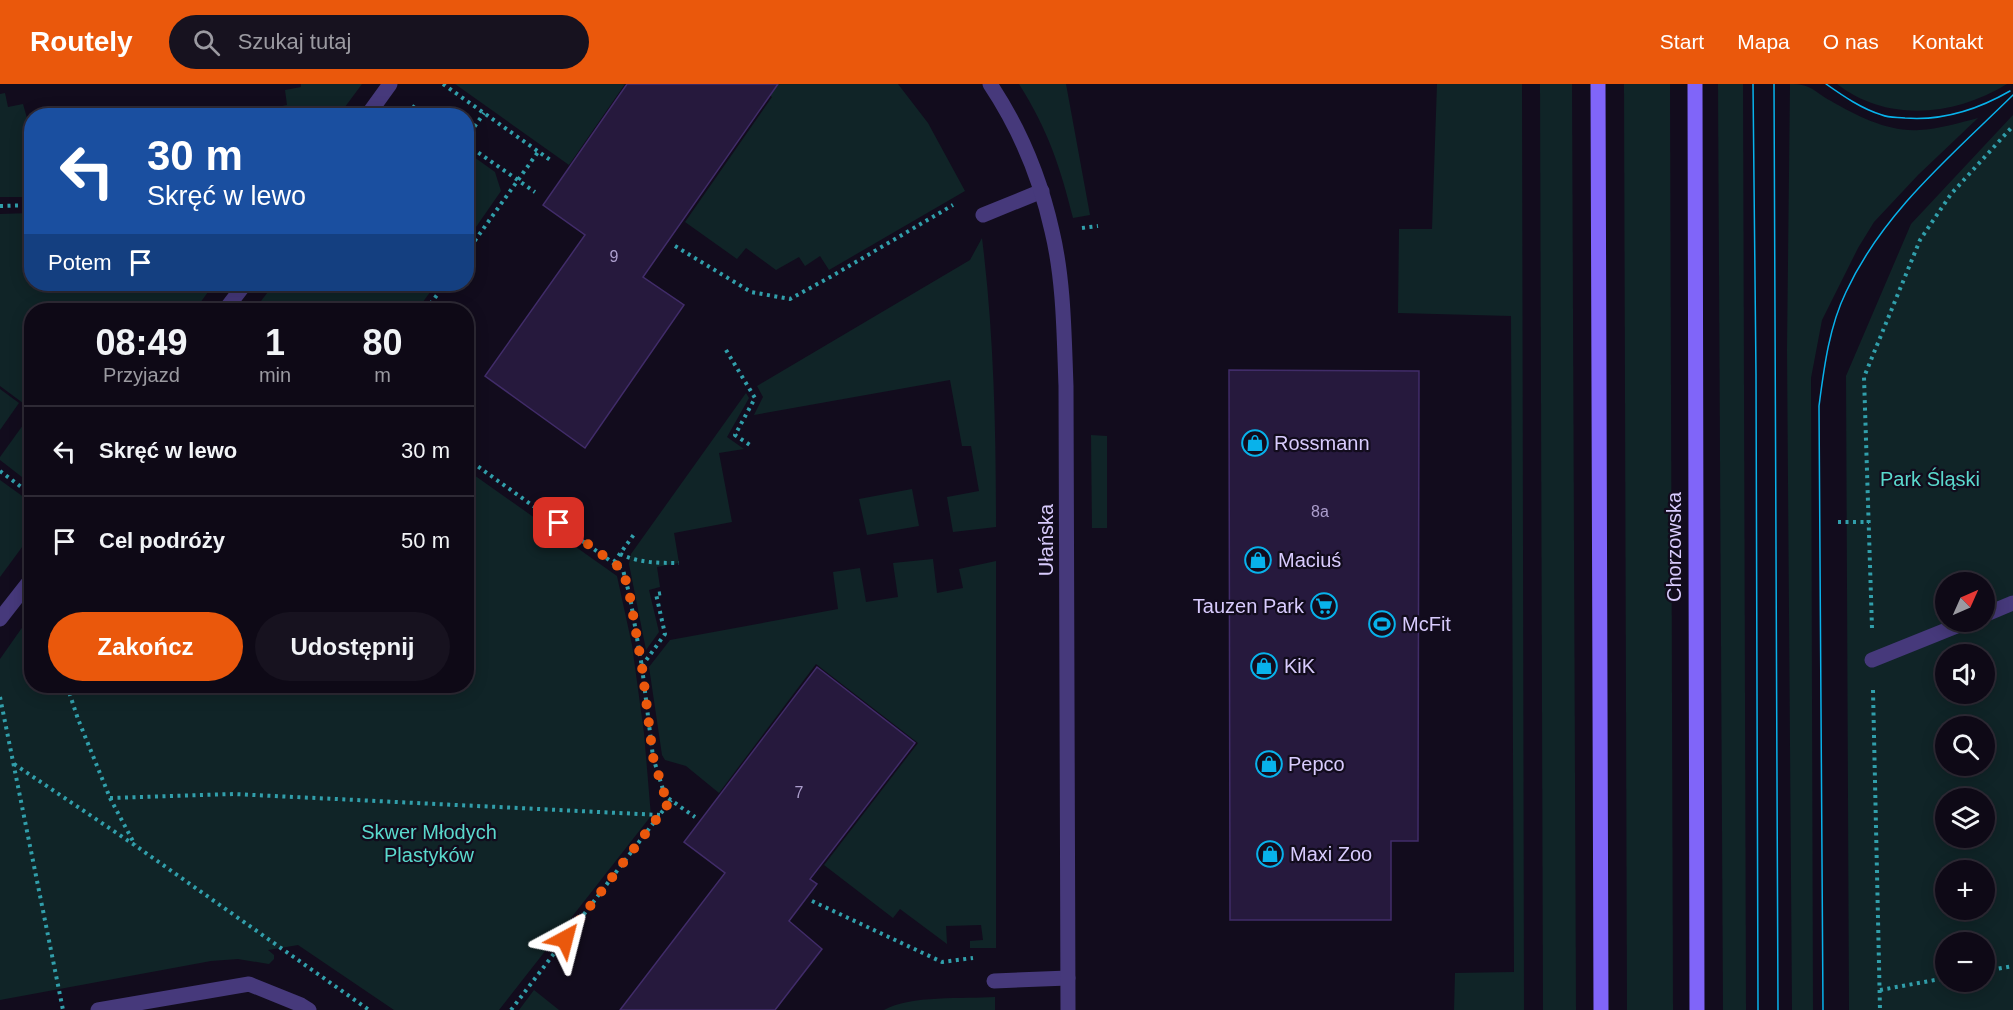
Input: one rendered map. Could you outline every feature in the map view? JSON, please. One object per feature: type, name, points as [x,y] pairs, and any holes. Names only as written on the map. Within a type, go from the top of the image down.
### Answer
[{"type":"main road","points":[[1598,84],[1601,1010]]},
{"type":"main road","name":"Chorzowska","points":[[1695,84],[1697,1010]]},
{"type":"street","points":[[373,108],[390,84]]},
{"type":"street","name":"Ułańska","points":[[990,84],[1028,152],[1042,191],[1053,233],[1060,287],[1066,386],[1068,1010]]},
{"type":"street","points":[[983,215],[1042,191]]},
{"type":"street","points":[[230,303],[240,291]]},
{"type":"street","points":[[0,619],[24,588]]},
{"type":"street","points":[[1995,610],[2013,603]]},
{"type":"street","points":[[1872,660],[1942,632]]},
{"type":"street","points":[[994,981],[1068,978]]},
{"type":"street","points":[[98,1010],[249,984],[309,1010]]},
{"type":"path","points":[[443,84],[553,162]]},
{"type":"path","points":[[474,127],[484,113]]},
{"type":"path","points":[[1880,1010],[1864,377],[1920,240],[1951,194],[2013,126]]},
{"type":"path","points":[[474,150],[535,192]]},
{"type":"path","points":[[474,242],[538,152]]},
{"type":"path","points":[[675,246],[751,292],[790,299],[957,202]]},
{"type":"path","points":[[0,206],[24,206]]},
{"type":"path","points":[[1075,230],[1098,226]]},
{"type":"path","points":[[726,350],[755,398],[735,435],[753,447]]},
{"type":"path","points":[[474,464],[623,570],[642,667],[653,757],[665,796],[695,817]]},
{"type":"path","points":[[0,471],[24,489]]},
{"type":"path","points":[[1838,522],[1869,522]]},
{"type":"path","points":[[614,562],[635,533]]},
{"type":"path","points":[[620,554],[630,559],[654,563],[679,563]]},
{"type":"path","points":[[642,667],[665,634],[656,594],[662,593]]},
{"type":"path","points":[[69,693],[110,798],[136,846]]},
{"type":"path","points":[[0,697],[63,1010]]},
{"type":"path","points":[[14,764],[136,846],[369,1010]]},
{"type":"path","points":[[110,798],[234,794],[660,815]]},
{"type":"path","points":[[511,1010],[671,800]]},
{"type":"path","points":[[812,901],[942,962],[974,958]]},
{"type":"path","points":[[1995,969],[2013,966]]},
{"type":"path","points":[[1880,990],[1935,980]]},
{"type":"green space","points":[[301,84],[362,84],[344,108],[272,108],[287,105],[285,90],[301,87]]},
{"type":"green space","points":[[455,84],[625,84],[569,165]]},
{"type":"green space","points":[[754,84],[898,84],[928,123],[965,191],[829,270],[820,256],[805,266],[799,257],[776,270],[746,248],[737,259],[685,222],[772,97]]},
{"type":"green space","points":[[1019,84],[1066,84],[1090,215],[1073,218],[1052,149],[1038,117]]},
{"type":"green space","points":[[1437,84],[1522,84],[1524,1010],[1454,1010],[1455,973],[1514,972],[1511,316],[1398,313],[1399,229],[1432,229]]},
{"type":"green space","points":[[1540,84],[1572,84],[1576,1010],[1543,1010]]},
{"type":"green space","points":[[1624,84],[1670,84],[1673,1010],[1627,1010]]},
{"type":"green space","points":[[1718,84],[1743,84],[1746,1010],[1723,1010]]},
{"type":"green space","points":[[1790,84],[1808,87],[1841,107],[1884,126],[1907,130],[1926,129],[1949,126],[1978,118],[1918,175],[1874,222],[1858,248],[1822,320],[1811,378],[1813,1010],[1792,1010],[1787,350]]},
{"type":"green space","points":[[1837,84],[2007,84],[1966,103],[1921,111],[1899,110],[1877,105],[1857,97]]},
{"type":"green space","points":[[5,93],[8,107],[23,104],[24,108],[24,197],[0,197],[0,94]]},
{"type":"green space","name":"Park Śląski","points":[[2013,115],[2013,1010],[1849,1010],[1846,376],[1911,224]]},
{"type":"green space","points":[[474,157],[495,172],[501,191],[474,230]]},
{"type":"green space","points":[[24,213],[24,291],[209,291],[200,303],[24,303],[24,404],[0,386],[0,214]]},
{"type":"green space","points":[[982,238],[993,382],[996,527],[953,532],[947,497],[979,491],[971,446],[962,446],[950,380],[754,415],[763,397],[757,386],[970,260]]},
{"type":"green space","points":[[269,291],[431,291],[422,303],[260,303]]},
{"type":"green space","points":[[0,389],[19,403],[0,430]]},
{"type":"green space","points":[[746,393],[749,398],[727,437],[744,449],[719,453],[732,522],[674,533],[679,563],[657,567],[660,587],[649,590],[659,632],[646,650],[629,564],[631,554]]},
{"type":"green space","points":[[24,424],[24,479],[0,460]]},
{"type":"green space","points":[[1091,435],[1107,436],[1107,528],[1092,528]]},
{"type":"green space","name":"Skwer Młodych Plastyków","points":[[474,475],[617,576],[632,645],[644,733],[651,816],[499,1010],[394,1010],[298,945],[268,950],[274,955],[274,959],[269,964],[238,959],[211,961],[0,1000],[0,659],[24,625],[24,693],[474,693]]},
{"type":"green space","points":[[0,480],[24,497],[24,544],[0,577]]},
{"type":"green space","points":[[912,489],[919,526],[867,535],[859,499]]},
{"type":"green space","points":[[933,559],[937,593],[963,588],[959,569],[996,561],[996,948],[970,948],[970,941],[983,940],[981,925],[946,926],[947,944],[900,909],[893,918],[824,865],[918,743],[816,664],[719,793],[686,766],[665,760],[662,755],[649,667],[670,640],[838,609],[833,572],[860,568],[866,602],[898,597],[893,563]]},
{"type":"green space","points":[[534,990],[559,1010],[519,1010]]},
{"type":"green space","points":[[995,997],[995,1010],[884,1010],[895,1005],[922,1000]]},
{"type":"building","points":[[627,84],[778,84],[643,277],[684,305],[585,448],[485,376],[585,235],[543,205]]},
{"type":"building","points":[[1229,370],[1419,371],[1418,841],[1391,841],[1391,920],[1230,920]]},
{"type":"building","points":[[817,667],[915,743],[810,879],[817,884],[789,921],[822,949],[775,1010],[620,1010],[725,873],[684,842]]},
{"type":"tram line","points":[[1753,84],[1758,1010]]},
{"type":"tram line","points":[[1774,84],[1778,1010]]},
{"type":"tram line","points":[[1826,84],[1867,109],[1885,116],[1905,118],[1933,118],[1959,113],[1985,104],[2010,91]]},
{"type":"tram line","points":[[1823,1010],[1819,406],[1828,348],[1840,305],[1861,263],[1879,236],[1921,186],[2013,95]]},
{"type":"place","name":"Rossmann","points":[[1255,443]]},
{"type":"place","name":"Maciuś","points":[[1258,560]]},
{"type":"place","name":"Tauzen Park","points":[[1324,606]]},
{"type":"place","name":"McFit","points":[[1382,624]]},
{"type":"place","name":"KiK","points":[[1264,666]]},
{"type":"place","name":"Pepco","points":[[1269,764]]},
{"type":"place","name":"Maxi Zoo","points":[[1270,854]]},
{"type":"route","points":[[559,523],[623,570],[642,667],[653,757],[665,796],[671,800],[565,939]]}]
